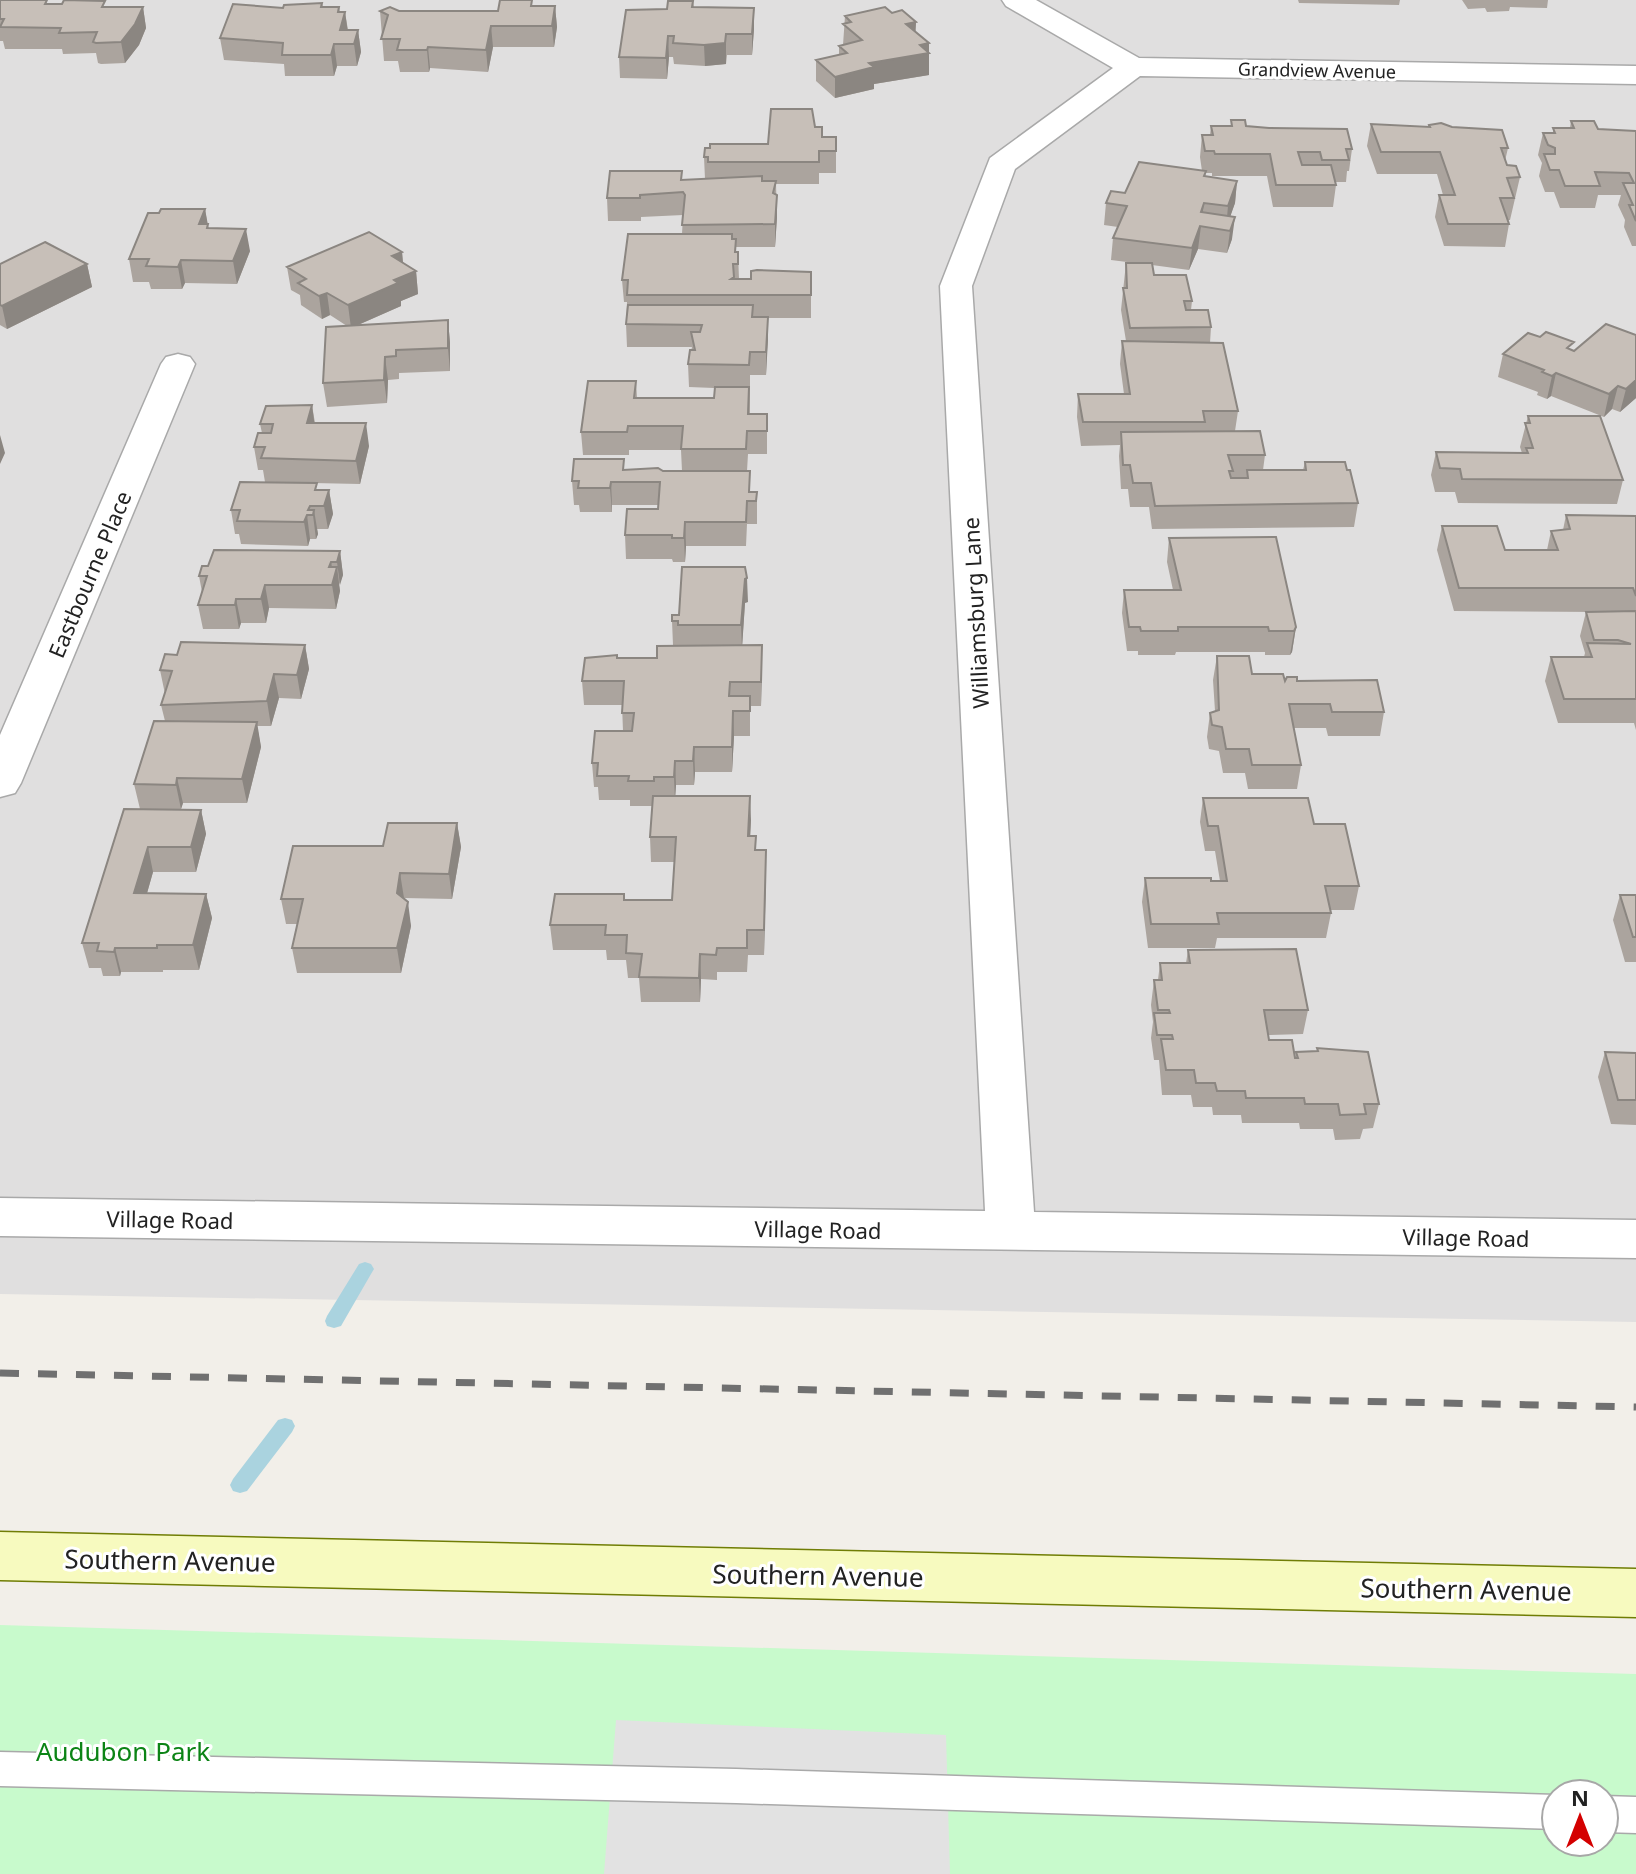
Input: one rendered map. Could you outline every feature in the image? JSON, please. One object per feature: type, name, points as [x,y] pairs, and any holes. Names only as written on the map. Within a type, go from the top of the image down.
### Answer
[{"type":"street","name":"Grandview Avenue","points":[[1016,0],[1133,67],[1636,75]]},
{"type":"street","name":"Williamsburg Lane","points":[[1011,1232],[956,286],[1001,165],[1133,67]]},
{"type":"street","name":"Eastbourne Place","points":[[0,783],[178,364]]},
{"type":"street","name":"Village Road","points":[[0,1217],[1636,1239]]},
{"type":"street","name":"Southern Avenue","points":[[0,1556],[1636,1593]]},
{"type":"lane","points":[[0,1769],[736,1786],[1540,1811]]},
{"type":"shaded area","points":[[0,0],[1636,0],[1636,1322],[0,1294]]},
{"type":"shaded area","points":[[616,1720],[946,1735],[950,1874],[604,1874]]},
{"type":"green space","name":"Audubon Park","points":[[0,1625],[1636,1674],[1636,1874],[0,1874]]},
{"type":"building","points":[[0,0],[47,0],[45,4],[62,4],[64,0],[105,1],[102,7],[143,7],[121,42],[96,43],[93,42],[97,32],[59,33],[61,28],[0,27],[4,19],[0,19]]},
{"type":"building","points":[[500,0],[532,0],[531,6],[555,6],[552,26],[491,26],[486,50],[428,47],[427,50],[397,50],[400,39],[381,39],[388,15],[380,11],[390,7],[399,11],[498,11]]},
{"type":"building","points":[[668,1],[693,1],[692,7],[754,8],[752,34],[726,34],[725,43],[704,45],[673,43],[674,36],[668,36],[666,58],[619,57],[626,10],[667,9]]},
{"type":"building","points":[[322,3],[321,7],[339,7],[338,12],[345,12],[340,30],[358,30],[354,44],[334,44],[331,55],[282,55],[283,43],[220,38],[233,4],[283,8],[284,5]]},
{"type":"building","points":[[885,7],[892,13],[902,10],[916,22],[906,24],[929,43],[920,45],[929,53],[869,63],[874,67],[835,77],[816,60],[847,53],[839,46],[862,40],[843,24],[851,22],[845,16]]},
{"type":"building","points":[[771,109],[812,109],[815,127],[822,127],[822,137],[836,137],[836,151],[819,151],[819,162],[708,162],[708,157],[704,157],[705,148],[710,148],[710,144],[768,144]]},
{"type":"building","points":[[1231,120],[1245,120],[1246,126],[1269,128],[1347,129],[1352,149],[1346,149],[1349,160],[1322,160],[1320,152],[1298,152],[1302,165],[1331,165],[1336,185],[1276,185],[1270,154],[1215,154],[1214,151],[1205,151],[1202,135],[1213,135],[1211,126],[1232,126]]},
{"type":"building","points":[[1571,121],[1594,121],[1598,129],[1636,131],[1636,221],[1623,183],[1634,183],[1629,173],[1595,172],[1600,186],[1565,186],[1559,170],[1550,170],[1544,154],[1555,154],[1555,148],[1548,145],[1543,133],[1555,133],[1553,128],[1574,128]]},
{"type":"building","points":[[1441,123],[1452,127],[1502,130],[1508,148],[1501,148],[1507,165],[1516,166],[1520,177],[1507,178],[1514,198],[1500,198],[1509,224],[1448,224],[1439,195],[1455,195],[1440,152],[1381,152],[1371,124],[1430,127]]},
{"type":"building","points":[[1139,162],[1206,171],[1204,176],[1237,181],[1228,206],[1204,203],[1201,212],[1235,217],[1230,231],[1200,226],[1192,248],[1113,238],[1127,206],[1106,203],[1111,191],[1125,193]]},
{"type":"building","points":[[610,171],[682,171],[681,180],[762,176],[762,181],[776,181],[773,193],[777,195],[775,224],[682,225],[683,192],[640,195],[640,198],[607,198]]},
{"type":"building","points":[[161,209],[205,209],[199,224],[208,224],[207,228],[246,229],[233,261],[181,260],[178,267],[146,266],[149,259],[129,259],[148,213],[159,213]]},
{"type":"building","points":[[369,232],[402,252],[392,256],[416,271],[394,280],[398,283],[348,305],[327,293],[319,296],[298,283],[306,279],[287,267]]},
{"type":"building","points":[[628,234],[732,234],[732,239],[736,239],[738,264],[733,264],[734,277],[731,279],[751,279],[751,271],[757,270],[811,272],[811,295],[627,295],[628,280],[622,280]]},
{"type":"building","points":[[45,242],[87,264],[0,305],[0,264]]},
{"type":"building","points":[[1126,263],[1152,263],[1154,275],[1186,275],[1192,301],[1184,301],[1186,310],[1208,310],[1211,327],[1130,328],[1123,288],[1127,288]]},
{"type":"building","points":[[628,305],[753,305],[752,317],[768,317],[766,352],[750,352],[749,365],[688,364],[690,350],[695,350],[691,332],[700,332],[702,325],[626,324]]},
{"type":"building","points":[[448,320],[448,348],[396,350],[396,356],[385,357],[384,380],[323,383],[326,327]]},
{"type":"building","points":[[1606,324],[1636,335],[1636,380],[1626,389],[1618,386],[1609,394],[1556,373],[1552,376],[1503,354],[1528,333],[1540,337],[1546,332],[1574,342],[1567,348],[1574,351]]},
{"type":"building","points":[[1122,341],[1223,343],[1238,411],[1203,411],[1205,422],[1083,422],[1078,394],[1130,394]]},
{"type":"building","points":[[588,381],[636,381],[634,398],[714,398],[715,387],[749,387],[748,414],[767,414],[767,431],[747,431],[746,449],[681,449],[683,426],[628,426],[627,432],[581,432]]},
{"type":"building","points":[[312,405],[307,423],[366,423],[356,461],[261,458],[265,447],[254,447],[258,433],[271,433],[273,424],[260,424],[266,406]]},
{"type":"building","points":[[1528,416],[1600,416],[1623,480],[1462,479],[1460,469],[1440,468],[1436,452],[1528,453],[1526,448],[1533,448],[1525,423],[1530,423]]},
{"type":"building","points":[[1260,431],[1265,455],[1228,455],[1233,471],[1229,471],[1231,478],[1248,478],[1247,470],[1306,470],[1305,462],[1345,462],[1358,503],[1155,506],[1151,483],[1133,483],[1130,465],[1123,465],[1121,432]]},
{"type":"building","points":[[574,459],[624,459],[623,470],[750,471],[749,492],[757,492],[756,501],[747,501],[746,522],[685,522],[684,538],[625,535],[627,509],[658,509],[660,482],[611,482],[610,488],[578,488],[579,481],[572,481]]},
{"type":"building","points":[[240,482],[317,483],[315,490],[329,490],[324,506],[310,506],[308,510],[314,510],[313,515],[307,515],[304,522],[237,521],[240,510],[231,510]]},
{"type":"building","points":[[1566,515],[1636,516],[1636,596],[1633,588],[1459,588],[1442,526],[1497,526],[1505,550],[1558,550],[1551,531],[1570,529]]},
{"type":"building","points":[[1276,537],[1296,627],[1294,631],[1269,631],[1268,627],[1178,627],[1178,631],[1141,631],[1140,627],[1129,627],[1124,590],[1181,590],[1169,538]]},
{"type":"building","points":[[214,550],[340,551],[337,562],[331,562],[329,567],[337,567],[332,585],[265,585],[261,599],[236,599],[235,605],[198,605],[207,576],[199,576],[202,566],[208,566]]},
{"type":"building","points":[[682,567],[745,567],[747,578],[741,625],[678,625],[678,621],[672,621],[672,615],[679,615]]},
{"type":"building","points":[[1636,611],[1636,699],[1564,699],[1551,657],[1592,657],[1587,643],[1631,644],[1618,640],[1594,640],[1586,612]]},
{"type":"building","points":[[181,642],[305,645],[297,675],[274,674],[267,701],[161,705],[172,671],[160,670],[165,654],[177,655]]},
{"type":"building","points":[[762,645],[761,682],[730,682],[729,696],[750,696],[750,711],[733,711],[732,747],[694,747],[693,761],[675,761],[674,777],[628,781],[629,776],[597,776],[598,763],[592,763],[595,731],[632,731],[634,713],[622,713],[624,681],[582,681],[585,658],[617,655],[617,658],[657,658],[657,646]]},
{"type":"building","points":[[1217,656],[1249,656],[1252,674],[1283,674],[1285,681],[1287,677],[1297,677],[1297,681],[1377,680],[1384,712],[1332,712],[1330,704],[1289,704],[1301,765],[1252,765],[1249,749],[1226,749],[1222,727],[1212,725],[1210,713],[1219,710]]},
{"type":"building","points":[[154,721],[257,722],[242,779],[177,778],[176,785],[134,784]]},
{"type":"building","points":[[653,796],[750,796],[748,836],[756,836],[755,850],[766,850],[764,930],[747,930],[747,948],[717,948],[716,955],[700,954],[699,978],[639,977],[642,954],[626,953],[627,935],[605,935],[606,925],[550,925],[555,894],[624,894],[624,900],[672,900],[676,837],[650,837]]},
{"type":"building","points":[[1203,798],[1308,798],[1314,824],[1345,824],[1359,886],[1325,886],[1331,913],[1217,913],[1219,924],[1151,924],[1145,878],[1211,878],[1211,881],[1227,881],[1218,826],[1208,826]]},
{"type":"building","points":[[124,809],[201,810],[191,847],[148,847],[134,893],[206,894],[193,945],[115,948],[114,952],[97,951],[99,943],[82,943]]},
{"type":"building","points":[[388,823],[457,823],[449,874],[400,873],[397,893],[408,902],[397,948],[292,948],[303,899],[281,899],[293,846],[383,846]]},
{"type":"building","points":[[1620,895],[1636,895],[1636,937],[1633,937]]},
{"type":"building","points":[[1296,949],[1308,1010],[1264,1010],[1269,1040],[1292,1040],[1295,1058],[1298,1058],[1296,1052],[1318,1051],[1317,1048],[1368,1052],[1379,1104],[1364,1104],[1366,1114],[1340,1115],[1338,1104],[1305,1104],[1304,1098],[1246,1098],[1245,1091],[1217,1091],[1215,1083],[1196,1083],[1194,1070],[1166,1070],[1161,1039],[1173,1039],[1172,1035],[1157,1035],[1154,1013],[1170,1013],[1169,1010],[1158,1010],[1154,980],[1162,980],[1160,963],[1190,963],[1188,950]]},
{"type":"building","points":[[1605,1052],[1636,1053],[1636,1100],[1618,1100]]},
{"type":"waterway","points":[[334,1321],[365,1269]]},
{"type":"waterway","points":[[240,1485],[285,1426]]},
{"type":"railway","points":[[0,1373],[1636,1407]]}]
